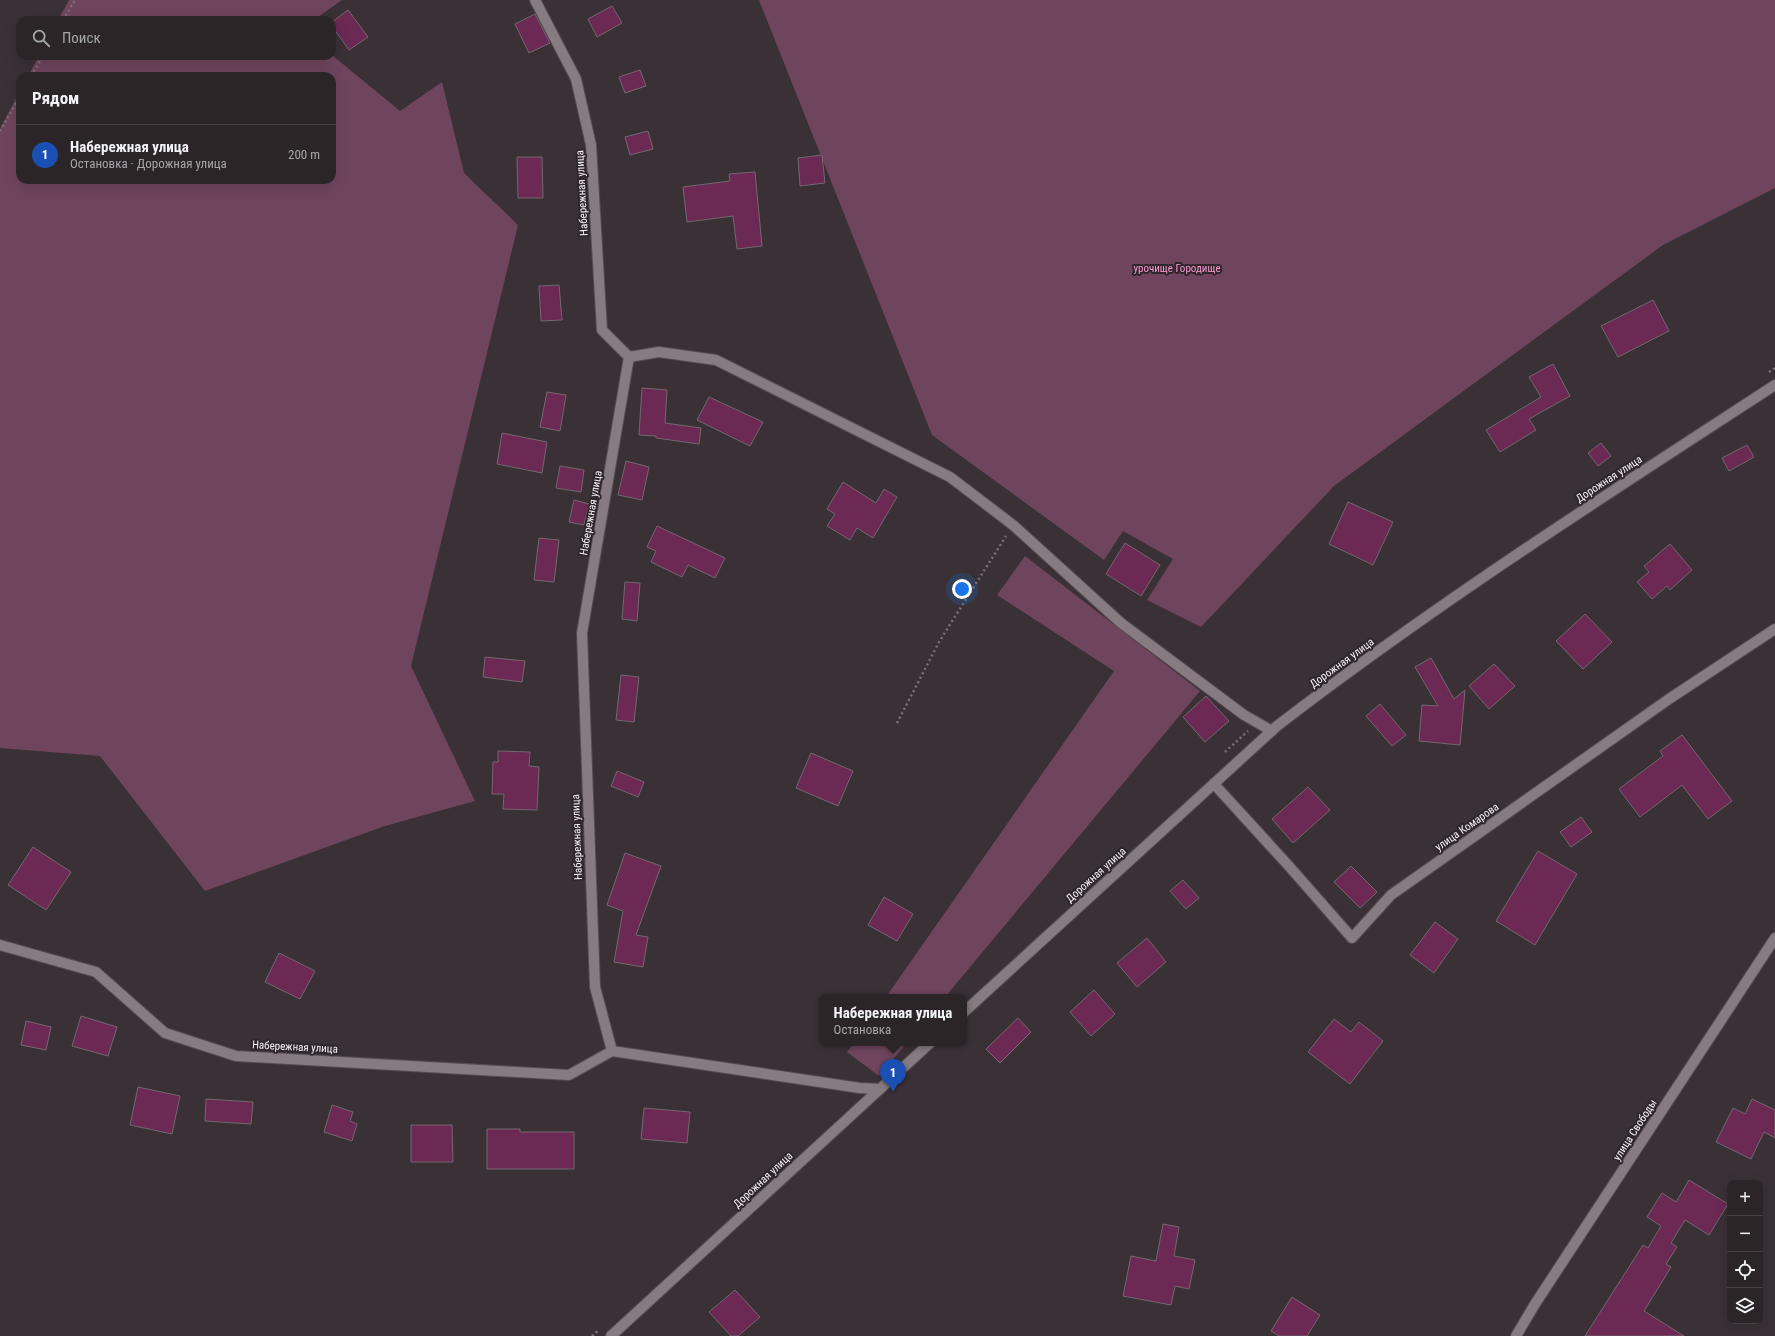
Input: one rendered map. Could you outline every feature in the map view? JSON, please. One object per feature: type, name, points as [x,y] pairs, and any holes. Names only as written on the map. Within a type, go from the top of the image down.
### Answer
[{"type":"street","name":"Набережная улица","points":[[0,945],[96,972],[165,1033],[236,1056],[569,1075],[612,1051],[595,987],[582,633],[629,357],[602,330],[591,145],[576,80],[535,0]]},
{"type":"street","points":[[629,357],[659,352],[716,360],[950,477],[1013,525],[1121,622],[1244,715],[1272,731]]},
{"type":"street","name":"Дорожная улица","points":[[967,1009],[1272,731],[1322,691],[1471,585],[1775,385]]},
{"type":"street","name":"улица Комарова","points":[[1214,784],[1352,938],[1391,896],[1669,698],[1775,629]]},
{"type":"street","name":"улица Свободы","points":[[1516,1336],[1535,1304],[1775,938]]},
{"type":"street","name":"Дорожная улица","points":[[612,1336],[927,1046]]},
{"type":"street","points":[[612,1051],[853,1087],[880,1089]]},
{"type":"path","points":[[65,16],[75,0]]},
{"type":"path","points":[[34,72],[41,60]]},
{"type":"path","points":[[0,131],[16,103]]},
{"type":"path","points":[[897,723],[939,642],[1013,525]]},
{"type":"green space","points":[[69,0],[342,0],[320,16],[60,16]]},
{"type":"green space","name":"урочище Городище","points":[[759,0],[1775,0],[1775,188],[1663,245],[1334,486],[1201,627],[1147,600],[1173,559],[1123,531],[1104,560],[932,435]]},
{"type":"green space","points":[[336,58],[400,111],[442,82],[464,173],[518,225],[411,666],[475,801],[385,826],[205,891],[100,756],[0,748],[0,129],[16,99],[16,184],[336,184],[336,72],[30,72],[37,60],[336,60]]},
{"type":"green space","points":[[1025,556],[1200,691],[948,994],[888,994],[1114,671],[997,595]]},
{"type":"green space","points":[[852,1046],[904,1046],[879,1076],[847,1052]]},
{"type":"building","points":[[612,6],[622,23],[597,37],[588,19]]},
{"type":"building","points":[[348,10],[368,37],[349,50],[336,32],[336,19]]},
{"type":"building","points":[[535,14],[550,43],[529,53],[515,24]]},
{"type":"building","points":[[640,70],[646,86],[625,93],[619,77]]},
{"type":"building","points":[[648,131],[653,149],[630,155],[625,137]]},
{"type":"building","points":[[822,155],[825,183],[800,186],[798,158]]},
{"type":"building","points":[[517,157],[542,157],[543,198],[518,198]]},
{"type":"building","points":[[755,172],[762,246],[737,249],[733,216],[687,222],[683,187],[730,181],[729,174]]},
{"type":"building","points":[[559,285],[562,320],[541,321],[539,286]]},
{"type":"building","points":[[1653,300],[1669,331],[1618,357],[1601,326]]},
{"type":"building","points":[[1553,364],[1570,396],[1529,419],[1536,430],[1500,452],[1486,430],[1541,397],[1529,377]]},
{"type":"building","points":[[642,388],[667,390],[665,423],[701,428],[699,444],[656,438],[656,436],[639,435]]},
{"type":"building","points":[[547,392],[566,395],[560,431],[540,427]]},
{"type":"building","points":[[709,397],[763,422],[750,446],[697,420]]},
{"type":"building","points":[[502,433],[547,442],[542,473],[497,464]]},
{"type":"building","points":[[1601,443],[1611,456],[1598,466],[1588,453]]},
{"type":"building","points":[[1747,445],[1754,457],[1729,471],[1722,458]]},
{"type":"building","points":[[626,461],[649,467],[642,500],[618,495]]},
{"type":"building","points":[[560,466],[584,470],[581,492],[556,488]]},
{"type":"building","points":[[843,482],[876,503],[884,489],[897,497],[873,538],[857,528],[850,540],[827,526],[835,514],[827,509]]},
{"type":"building","points":[[574,500],[589,504],[584,525],[569,522]]},
{"type":"building","points":[[1348,502],[1393,522],[1373,565],[1329,544]]},
{"type":"building","points":[[657,526],[725,558],[715,578],[688,565],[682,577],[651,562],[656,551],[647,547]]},
{"type":"building","points":[[539,538],[559,540],[554,582],[534,580]]},
{"type":"building","points":[[1125,543],[1160,565],[1141,596],[1106,574]]},
{"type":"building","points":[[1670,544],[1692,570],[1670,590],[1667,586],[1652,599],[1637,582],[1649,572],[1644,566]]},
{"type":"building","points":[[625,582],[640,583],[637,621],[622,619]]},
{"type":"building","points":[[1585,614],[1612,642],[1583,669],[1556,641]]},
{"type":"building","points":[[485,657],[525,661],[522,682],[483,677]]},
{"type":"building","points":[[1431,658],[1454,699],[1465,690],[1460,745],[1419,741],[1422,705],[1438,706],[1415,667]]},
{"type":"building","points":[[1494,664],[1515,686],[1489,709],[1469,686]]},
{"type":"building","points":[[621,675],[639,677],[634,722],[616,720]]},
{"type":"building","points":[[1206,696],[1229,721],[1205,742],[1183,717]]},
{"type":"building","points":[[1380,704],[1406,735],[1392,746],[1366,716]]},
{"type":"building","points":[[1682,735],[1732,801],[1708,819],[1682,785],[1640,817],[1619,789],[1663,756],[1660,751]]},
{"type":"building","points":[[498,751],[530,752],[529,766],[539,767],[537,810],[503,809],[504,794],[492,794],[493,762],[498,762]]},
{"type":"building","points":[[811,753],[853,771],[838,806],[796,788]]},
{"type":"building","points":[[617,771],[644,782],[638,797],[611,786]]},
{"type":"building","points":[[1308,787],[1330,810],[1293,843],[1272,819]]},
{"type":"building","points":[[1581,817],[1592,832],[1571,847],[1560,832]]},
{"type":"building","points":[[33,847],[71,872],[46,910],[8,885]]},
{"type":"building","points":[[1538,851],[1577,874],[1535,945],[1496,921]]},
{"type":"building","points":[[625,853],[661,866],[636,935],[648,937],[643,967],[614,962],[623,911],[607,905]]},
{"type":"building","points":[[1351,866],[1377,892],[1360,908],[1334,882]]},
{"type":"building","points":[[1183,880],[1199,898],[1186,909],[1170,891]]},
{"type":"building","points":[[884,897],[913,914],[897,941],[868,925]]},
{"type":"building","points":[[1435,922],[1458,939],[1434,973],[1410,955]]},
{"type":"building","points":[[1147,938],[1166,962],[1137,987],[1117,963]]},
{"type":"building","points":[[279,953],[315,971],[300,999],[265,982]]},
{"type":"building","points":[[1094,990],[1115,1014],[1091,1036],[1070,1012]]},
{"type":"building","points":[[81,1016],[117,1027],[108,1056],[72,1046]]},
{"type":"building","points":[[1018,1018],[1031,1032],[1000,1063],[986,1049]]},
{"type":"building","points":[[1334,1019],[1351,1032],[1359,1022],[1383,1041],[1350,1084],[1308,1052]]},
{"type":"building","points":[[26,1021],[51,1027],[46,1050],[21,1045]]},
{"type":"building","points":[[138,1087],[180,1096],[172,1134],[130,1125]]},
{"type":"building","points":[[206,1099],[253,1102],[251,1124],[205,1121]]},
{"type":"building","points":[[1752,1099],[1775,1110],[1775,1138],[1764,1132],[1751,1159],[1716,1142],[1733,1108],[1745,1114]]},
{"type":"building","points":[[332,1105],[353,1112],[350,1121],[357,1124],[352,1141],[324,1132]]},
{"type":"building","points":[[644,1108],[690,1112],[687,1143],[641,1139]]},
{"type":"building","points":[[411,1125],[452,1125],[453,1162],[411,1162]]},
{"type":"building","points":[[487,1129],[520,1129],[520,1132],[574,1132],[574,1169],[487,1169]]},
{"type":"building","points":[[1689,1180],[1727,1203],[1709,1235],[1685,1220],[1671,1243],[1677,1247],[1666,1264],[1671,1267],[1644,1311],[1684,1336],[1585,1336],[1643,1245],[1648,1248],[1661,1226],[1647,1217],[1662,1193],[1676,1202]]},
{"type":"building","points":[[1163,1224],[1179,1227],[1174,1256],[1195,1260],[1189,1289],[1175,1286],[1171,1305],[1123,1296],[1131,1256],[1156,1261]]},
{"type":"building","points":[[735,1290],[760,1317],[738,1336],[731,1336],[709,1312]]},
{"type":"building","points":[[1292,1297],[1320,1315],[1307,1336],[1279,1336],[1271,1331]]},
{"type":"place","name":"Набережная улица","points":[[893,1092]]}]
